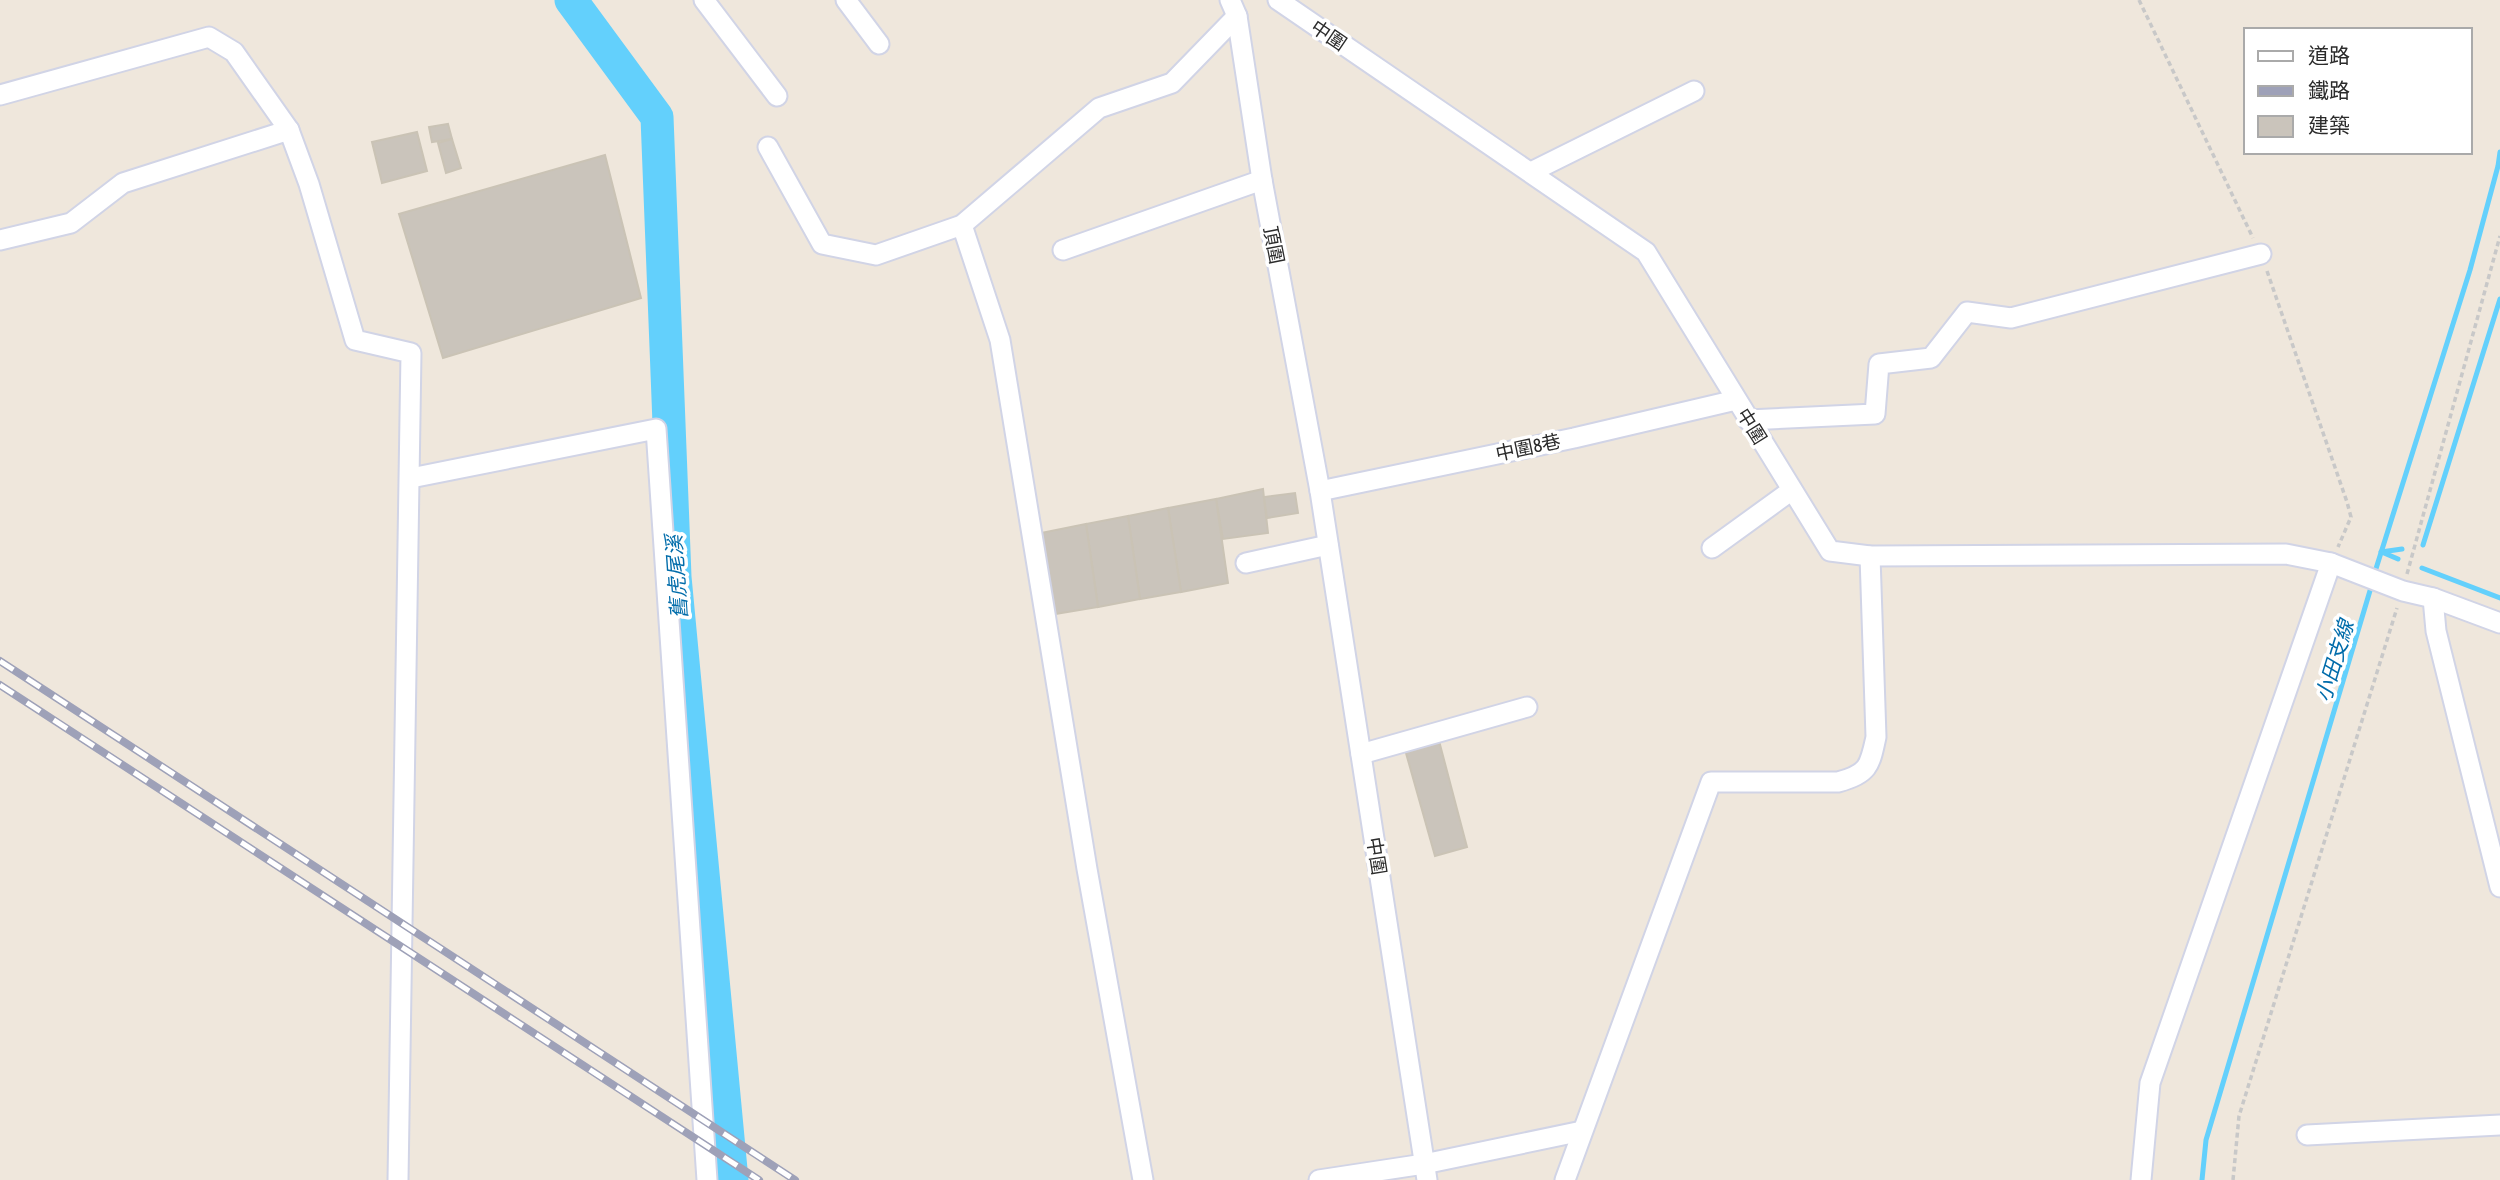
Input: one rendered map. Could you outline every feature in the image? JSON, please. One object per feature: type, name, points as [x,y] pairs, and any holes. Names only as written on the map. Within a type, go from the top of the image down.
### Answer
[{"type":"street","points":[[704,0],[777,96]]},
{"type":"street","points":[[846,0],[879,44]]},
{"type":"street","name":"中圍","points":[[1278,0],[1646,252],[1830,551],[1870,556],[2286,554],[2331,563],[2403,591],[2433,598],[2500,623]]},
{"type":"street","points":[[768,147],[822,244],[876,255],[962,225],[1099,108],[1172,83],[1233,8]]},
{"type":"street","name":"頂圍","points":[[1233,8],[1320,491]]},
{"type":"street","points":[[0,95],[209,37],[234,52],[289,130],[309,184],[355,340],[411,353],[398,1180]]},
{"type":"street","points":[[1531,173],[1694,91]]},
{"type":"street","points":[[0,240],[71,223],[124,183],[289,130]]},
{"type":"street","points":[[1063,250],[1262,180]]},
{"type":"street","points":[[962,225],[1000,340],[1087,869],[1143,1180]]},
{"type":"street","points":[[1748,420],[1875,414],[1879,364],[1931,358],[1966,312],[2011,318],[2260,254]]},
{"type":"street","name":"中圍8巷","points":[[1320,491],[1736,400]]},
{"type":"street","points":[[411,478],[656,429],[707,1180]]},
{"type":"street","points":[[1713,548],[1792,490]]},
{"type":"street","name":"中圍","points":[[1320,491],[1425,1172]]},
{"type":"street","points":[[1246,563],[1328,545]]},
{"type":"street","points":[[1565,1180],[1711,782],[1838,782],[1853,778],[1870,765],[1876,737],[1870,556]]},
{"type":"street","points":[[2141,1180],[2150,1083],[2331,563]]},
{"type":"street","points":[[2433,598],[2436,631],[2500,887]]},
{"type":"street","points":[[1361,754],[1527,707]]},
{"type":"street","points":[[2307,1135],[2500,1125]]},
{"type":"street","points":[[1319,1180],[1425,1172],[1582,1131]]},
{"type":"path","points":[[2139,0],[2260,254],[2351,517],[2331,563]]},
{"type":"path","points":[[2233,1180],[2239,1116],[2403,591],[2500,236]]},
{"type":"building","points":[[448,124],[452,139],[432,142],[429,127]]},
{"type":"building","points":[[417,132],[427,171],[382,183],[372,142]]},
{"type":"building","points":[[452,139],[461,168],[446,173],[438,143]]},
{"type":"building","points":[[605,155],[641,298],[443,358],[399,214]]},
{"type":"building","points":[[1263,489],[1268,533],[1223,539],[1216,499]]},
{"type":"building","points":[[1295,493],[1298,513],[1267,518],[1264,497]]},
{"type":"building","points":[[1216,499],[1228,583],[1181,592],[1168,508]]},
{"type":"building","points":[[1168,508],[1181,592],[1140,599],[1128,516]]},
{"type":"building","points":[[1128,516],[1140,599],[1098,607],[1086,524]]},
{"type":"building","points":[[1086,524],[1098,607],[1055,614],[1041,533]]},
{"type":"building","points":[[1438,737],[1467,847],[1435,856],[1404,746]]},
{"type":"waterway","name":"舊虎尾溪","points":[[571,0],[657,117],[675,577],[732,1180]]},
{"type":"waterway","name":"小田支線","points":[[2374,575],[2470,270],[2500,152]]},
{"type":"waterway","points":[[2423,545],[2500,299]]},
{"type":"waterway","points":[[2381,552],[2402,549]]},
{"type":"waterway","points":[[2384,553],[2398,559]]},
{"type":"waterway","points":[[2422,568],[2500,598]]},
{"type":"waterway","name":"小田支線","points":[[2202,1180],[2206,1140],[2372,584]]},
{"type":"railway","points":[[0,661],[795,1180]]},
{"type":"railway","points":[[0,685],[759,1180]]}]
